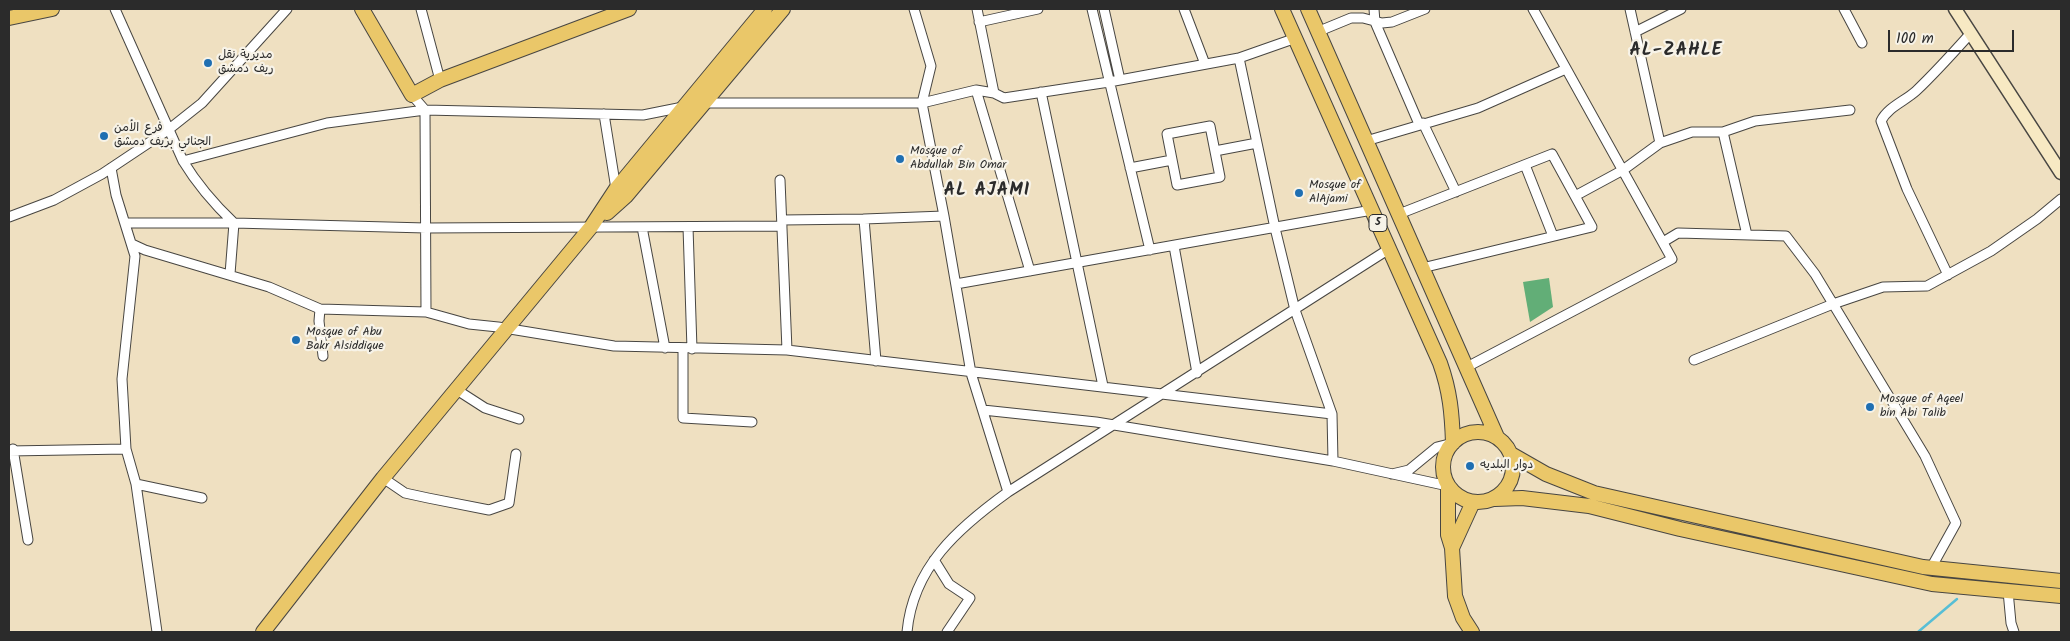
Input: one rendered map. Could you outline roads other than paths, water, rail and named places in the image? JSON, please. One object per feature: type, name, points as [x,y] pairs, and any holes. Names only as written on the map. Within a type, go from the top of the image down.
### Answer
[{"type":"main road","points":[[9,18],[52,9]]},
{"type":"main road","points":[[362,9],[412,95],[440,80],[629,9]]},
{"type":"main road","points":[[263,632],[383,478],[591,228],[616,189],[765,9]]},
{"type":"main road","points":[[591,228],[626,196],[782,9]]},
{"type":"main road","name":"5","points":[[1282,9],[1440,363],[1448,387],[1452,411],[1453,443]]},
{"type":"main road","name":"5","points":[[1308,9],[1497,437]]},
{"type":"main road","points":[[1355,172],[1373,176],[1387,189]]},
{"type":"main road","points":[[1472,632],[1462,618],[1455,596],[1452,548],[1448,535],[1448,486],[1444,476],[1443,464],[1446,452],[1462,436],[1474,432],[1486,433],[1497,437],[1505,444],[1511,454],[1514,466],[1512,479],[1505,491],[1495,499]]},
{"type":"main road","points":[[1511,454],[1546,474],[1594,493],[1931,568],[2061,581]]},
{"type":"main road","points":[[1448,486],[1459,497],[1473,502],[1522,498],[1589,506],[1680,529],[1932,584],[2061,596]]},
{"type":"main road","points":[[1452,548],[1473,502]]},
{"type":"street","points":[[115,9],[183,161],[196,182],[214,204],[234,223]]},
{"type":"street","points":[[9,217],[54,200],[111,168],[168,130],[202,103],[287,9]]},
{"type":"street","points":[[421,9],[440,80]]},
{"type":"street","points":[[914,9],[931,66],[922,102],[971,373],[1008,492]]},
{"type":"street","points":[[977,9],[994,93]]},
{"type":"street","points":[[979,22],[1038,9]]},
{"type":"street","points":[[1092,9],[1150,250]]},
{"type":"street","points":[[1104,9],[1120,80]]},
{"type":"street","points":[[1184,9],[1205,64]]},
{"type":"street","points":[[1374,9],[1375,22],[1421,123],[1456,192]]},
{"type":"street","points":[[1317,32],[1355,17],[1375,22],[1392,22],[1425,9]]},
{"type":"street","points":[[1465,368],[1672,259],[1533,9]]},
{"type":"street","points":[[1630,9],[1660,143]]},
{"type":"street","points":[[1636,32],[1681,9]]},
{"type":"street","points":[[1844,9],[1862,43]]},
{"type":"street","points":[[1954,9],[2061,173]]},
{"type":"street","points":[[1948,275],[1907,190],[1881,121],[1884,115],[1914,93],[1970,34]]},
{"type":"street","points":[[183,161],[326,123],[425,110],[643,115],[705,103],[922,102],[976,90],[994,93],[1004,98],[1109,82],[1239,58],[1296,38]]},
{"type":"street","points":[[1239,58],[1275,228],[1295,310],[1332,414],[1333,461]]},
{"type":"street","points":[[1366,140],[1478,108],[1566,69]]},
{"type":"street","points":[[976,90],[1030,271]]},
{"type":"street","points":[[1042,92],[1103,386]]},
{"type":"street","points":[[412,95],[425,110],[426,312]]},
{"type":"street","points":[[1575,196],[1623,170],[1660,143],[1692,132],[1723,132],[1755,121],[1850,110]]},
{"type":"street","points":[[604,114],[616,189]]},
{"type":"street","points":[[1210,126],[1220,177],[1177,185],[1172,160],[1167,134],[1210,126]]},
{"type":"street","points":[[1723,132],[1747,235]]},
{"type":"street","points":[[1214,151],[1257,143]]},
{"type":"street","points":[[1399,214],[1552,154],[1592,227],[1422,268]]},
{"type":"street","points":[[1130,168],[1172,160]]},
{"type":"street","points":[[1525,165],[1553,236]]},
{"type":"street","points":[[111,168],[116,195],[135,256],[122,379],[126,449],[136,484],[157,632]]},
{"type":"street","points":[[780,180],[787,350]]},
{"type":"street","points":[[1694,360],[1833,304],[1883,287],[1927,286],[1991,251],[2037,220],[2061,199]]},
{"type":"street","points":[[956,284],[1372,210]]},
{"type":"street","points":[[125,223],[234,223],[426,228],[591,228],[688,227],[944,216]]},
{"type":"street","points":[[864,219],[876,361]]},
{"type":"street","points":[[230,274],[234,223]]},
{"type":"street","points":[[642,227],[665,348]]},
{"type":"street","points":[[688,227],[688,349],[683,418],[752,422]]},
{"type":"street","points":[[1663,242],[1678,233],[1786,236],[1815,274],[1925,456],[1956,523],[1931,568]]},
{"type":"street","points":[[132,244],[145,250],[230,274],[320,309],[426,312],[469,324],[614,346],[787,350],[1332,414]]},
{"type":"street","points":[[1174,246],[1198,373]]},
{"type":"street","points":[[907,632],[908,620],[916,591],[934,560],[948,541],[983,510],[1008,492],[1115,426],[1390,250]]},
{"type":"street","points":[[320,309],[319,322],[323,356]]},
{"type":"street","points":[[457,390],[485,408],[519,419]]},
{"type":"street","points":[[983,410],[1115,426],[1333,461],[1388,475],[1448,486]]},
{"type":"street","points":[[1388,475],[1408,470],[1436,447],[1453,443]]},
{"type":"street","points":[[28,540],[11,450],[83,451],[126,449]]},
{"type":"street","points":[[383,478],[405,492],[489,510],[509,504],[516,454]]},
{"type":"street","points":[[136,484],[202,498]]},
{"type":"street","points":[[934,560],[949,584],[970,598],[947,632]]},
{"type":"street","points":[[2008,591],[2010,616],[2014,632]]},
{"type":"waterway","points":[[1918,632],[1957,599]]},
{"type":"place","name":"مديرية نقل ريف دمشق","points":[[208,63]]},
{"type":"place","name":"فرع الأمن الجنائي بريف دمشق","points":[[104,136]]},
{"type":"place","name":"Mosque of Abdullah Bin Omar","points":[[900,159]]},
{"type":"place","name":"Mosque of AlAjami","points":[[1299,193]]},
{"type":"place","name":"Mosque of Abu Bakr Alsiddique","points":[[296,340]]},
{"type":"place","name":"Mosque of Aqeel bin Abi Talib","points":[[1870,407]]},
{"type":"place","name":"دوار البلديه","points":[[1470,466]]},
{"type":"district","name":"AL-ZAHLE","points":[[1676,52]]},
{"type":"district","name":"AL AJAMI","points":[[987,192]]}]
